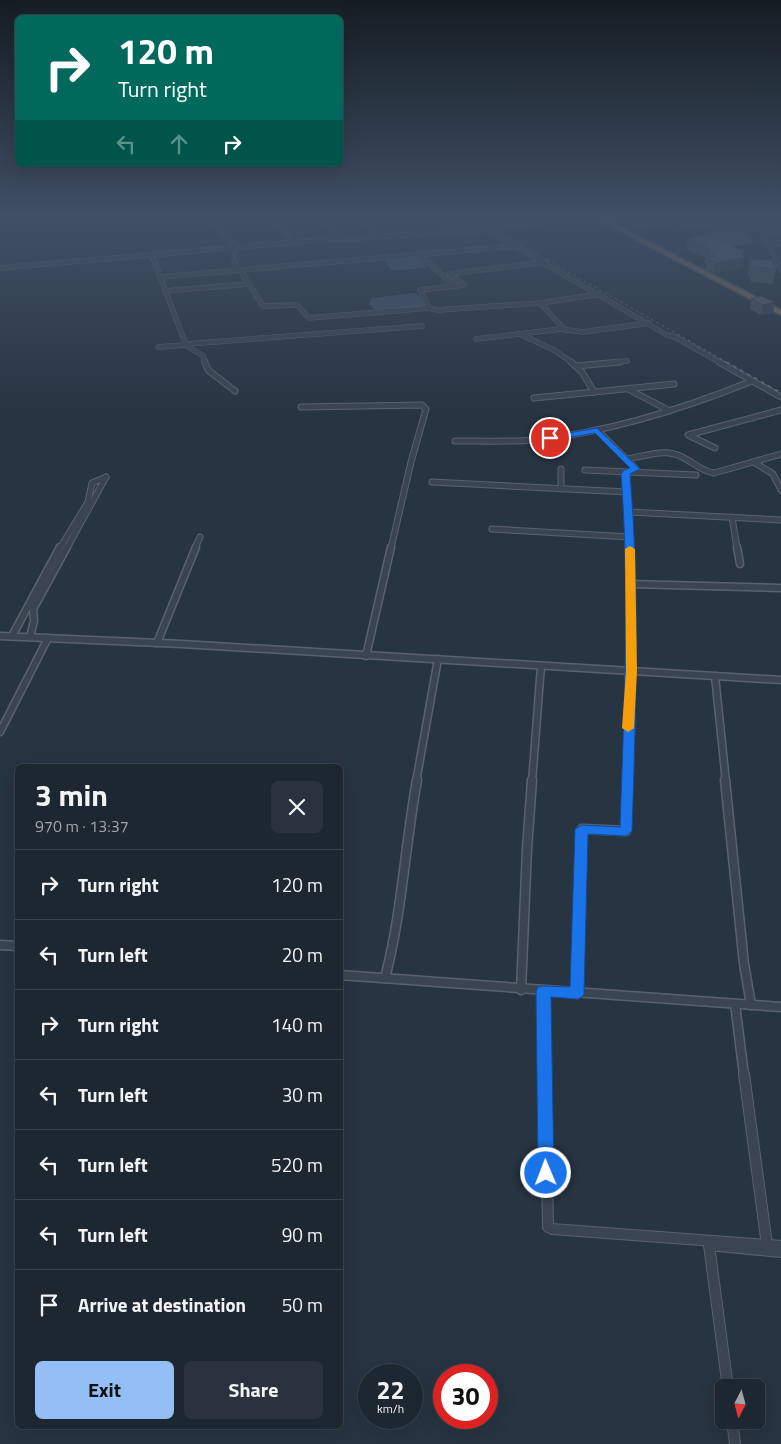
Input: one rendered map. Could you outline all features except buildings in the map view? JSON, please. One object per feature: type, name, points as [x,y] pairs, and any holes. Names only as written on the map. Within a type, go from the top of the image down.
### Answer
[{"type":"highway","points":[[722,282],[781,313]]},
{"type":"street","points":[[163,282],[186,345],[203,356],[208,370],[235,391]]},
{"type":"street","points":[[450,282],[454,286]]},
{"type":"street","points":[[429,308],[420,290],[464,285],[460,282]]},
{"type":"street","points":[[580,282],[667,334],[781,397]]},
{"type":"street","points":[[166,291],[248,284],[263,306],[297,305],[309,318],[429,308],[437,310],[540,303],[600,294]]},
{"type":"street","points":[[540,303],[564,329]]},
{"type":"street","points":[[476,339],[564,329],[583,332],[650,323]]},
{"type":"street","points":[[158,348],[422,326]]},
{"type":"street","points":[[518,333],[542,343],[576,366],[582,371],[589,387],[594,392]]},
{"type":"street","points":[[576,366],[627,361]]},
{"type":"street","points":[[455,441],[533,440],[597,430],[698,403],[752,380]]},
{"type":"street","points":[[534,398],[674,384]]},
{"type":"street","points":[[628,389],[670,411]]},
{"type":"street","points":[[300,408],[422,405],[426,409],[411,462],[366,656]]},
{"type":"street","points":[[715,448],[688,435],[781,410]]},
{"type":"street","points":[[597,430],[636,469],[627,472]]},
{"type":"street","points":[[628,459],[666,453],[676,454],[708,472],[714,472],[781,454]]},
{"type":"street","points":[[754,462],[773,474],[781,490]]},
{"type":"street","points":[[561,469],[561,489]]},
{"type":"street","points":[[584,470],[696,475]]},
{"type":"street","points":[[577,994],[582,829],[626,831],[631,671],[630,537],[627,472]]},
{"type":"street","points":[[12,636],[69,531],[77,521],[92,490],[92,484],[106,476],[33,609],[34,621],[30,637]]},
{"type":"street","points":[[432,482],[627,492]]},
{"type":"street","points":[[629,512],[781,520]]},
{"type":"street","points":[[732,517],[740,564]]},
{"type":"street","points":[[492,529],[630,537]]},
{"type":"street","points":[[157,643],[200,537]]},
{"type":"street","points":[[630,584],[781,588]]},
{"type":"street","points":[[0,636],[157,643],[781,680]]},
{"type":"street","points":[[0,732],[48,638]]},
{"type":"street","points":[[385,978],[393,948],[406,864],[408,829],[438,659]]},
{"type":"street","points":[[521,990],[527,849],[541,666]]},
{"type":"street","points":[[715,676],[742,954],[751,1005]]},
{"type":"street","points":[[0,945],[15,946]]},
{"type":"street","points":[[343,975],[521,990],[781,1007]]},
{"type":"street","points":[[543,991],[548,1227],[552,1230],[781,1246]]},
{"type":"street","points":[[735,1004],[767,1245]]},
{"type":"street","points":[[727,1379],[709,1246],[781,1252]]},
{"type":"street","points":[[734,1429],[736,1444]]},
{"type":"water","points":[[415,293],[426,302],[426,307],[376,311],[369,304],[372,298]]},
{"type":"railway","points":[[587,282],[728,363]]},
{"type":"railway","points":[[726,362],[781,393]]},
{"type":"slow traffic","points":[[628,728],[631,671],[630,549]]},
{"type":"route","points":[[546,1173],[543,991],[577,994],[582,829],[626,831],[631,671],[630,526],[626,474],[636,469],[597,430],[566,437],[550,438]]}]
